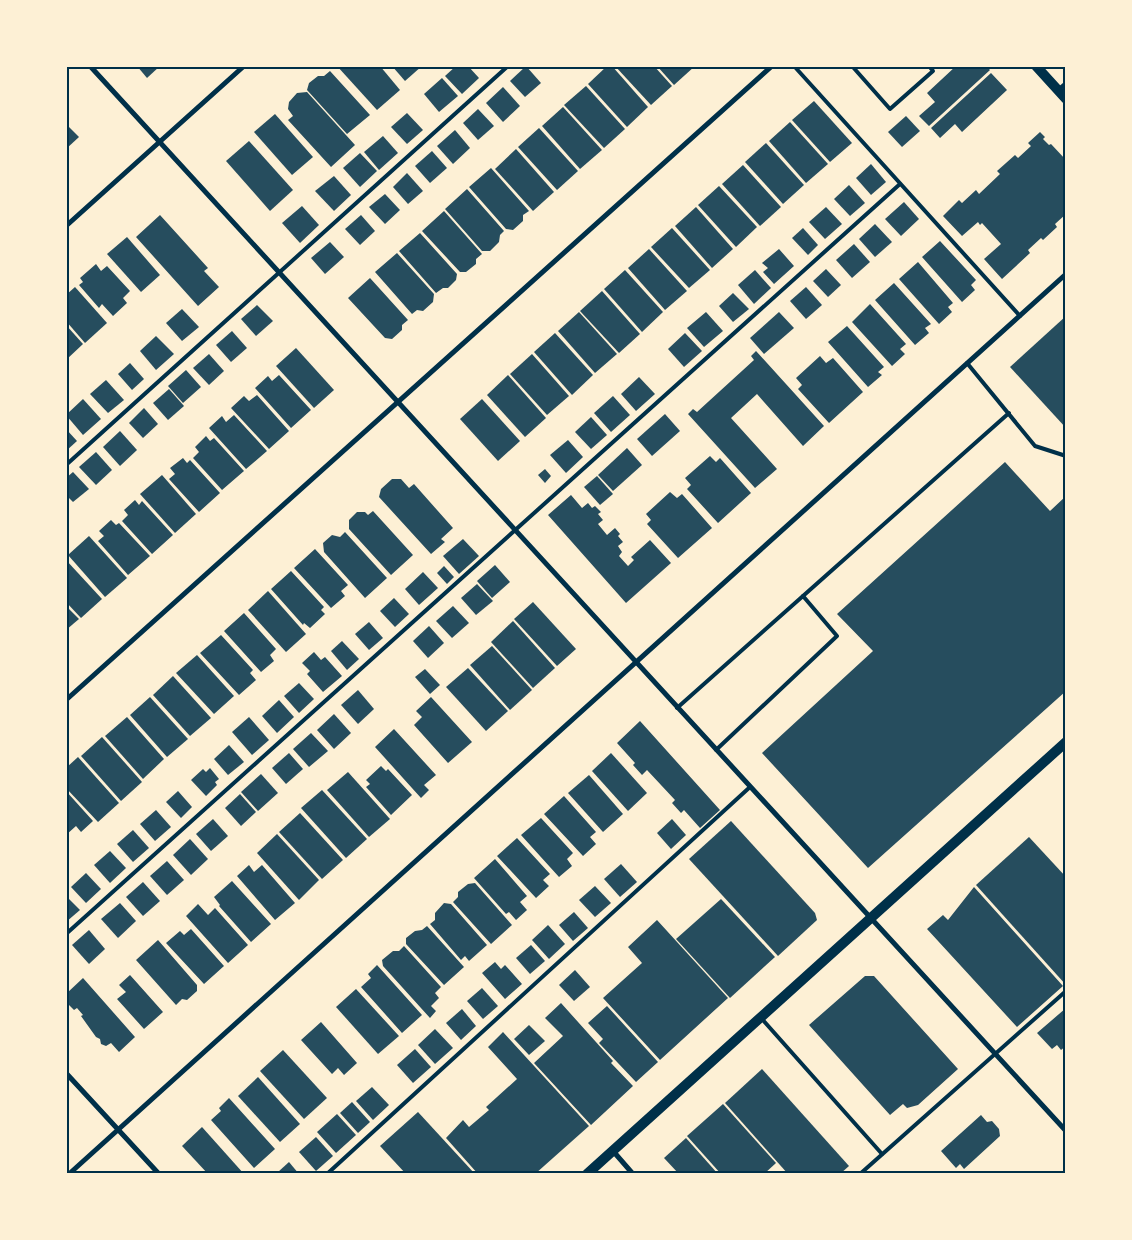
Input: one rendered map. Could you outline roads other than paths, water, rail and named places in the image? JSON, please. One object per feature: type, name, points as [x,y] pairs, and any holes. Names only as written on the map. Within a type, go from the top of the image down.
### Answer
[{"type":"main road","points":[[1036,66],[1062,87],[1066,99]]},
{"type":"main road","points":[[587,1174],[1066,742]]},
{"type":"street","points":[[90,66],[1066,1131]]},
{"type":"street","points":[[66,226],[244,66]]},
{"type":"street","points":[[66,700],[772,66]]},
{"type":"street","points":[[69,1174],[1066,274]]},
{"type":"street","points":[[66,1073],[159,1174]]},
{"type":"street","points":[[612,1151],[633,1174]]},
{"type":"lane","points":[[66,465],[508,66]]},
{"type":"lane","points":[[794,66],[1020,316]]},
{"type":"lane","points":[[852,66],[890,109],[933,71],[929,66]]},
{"type":"lane","points":[[66,934],[900,184]]},
{"type":"lane","points":[[967,363],[1035,446],[1066,456]]},
{"type":"lane","points":[[677,708],[1009,413]]},
{"type":"lane","points":[[716,750],[837,636],[803,596]]},
{"type":"lane","points":[[327,1174],[750,787]]},
{"type":"lane","points":[[860,1174],[865,1172],[882,1154],[1066,991]]},
{"type":"lane","points":[[761,1017],[882,1154]]}]
